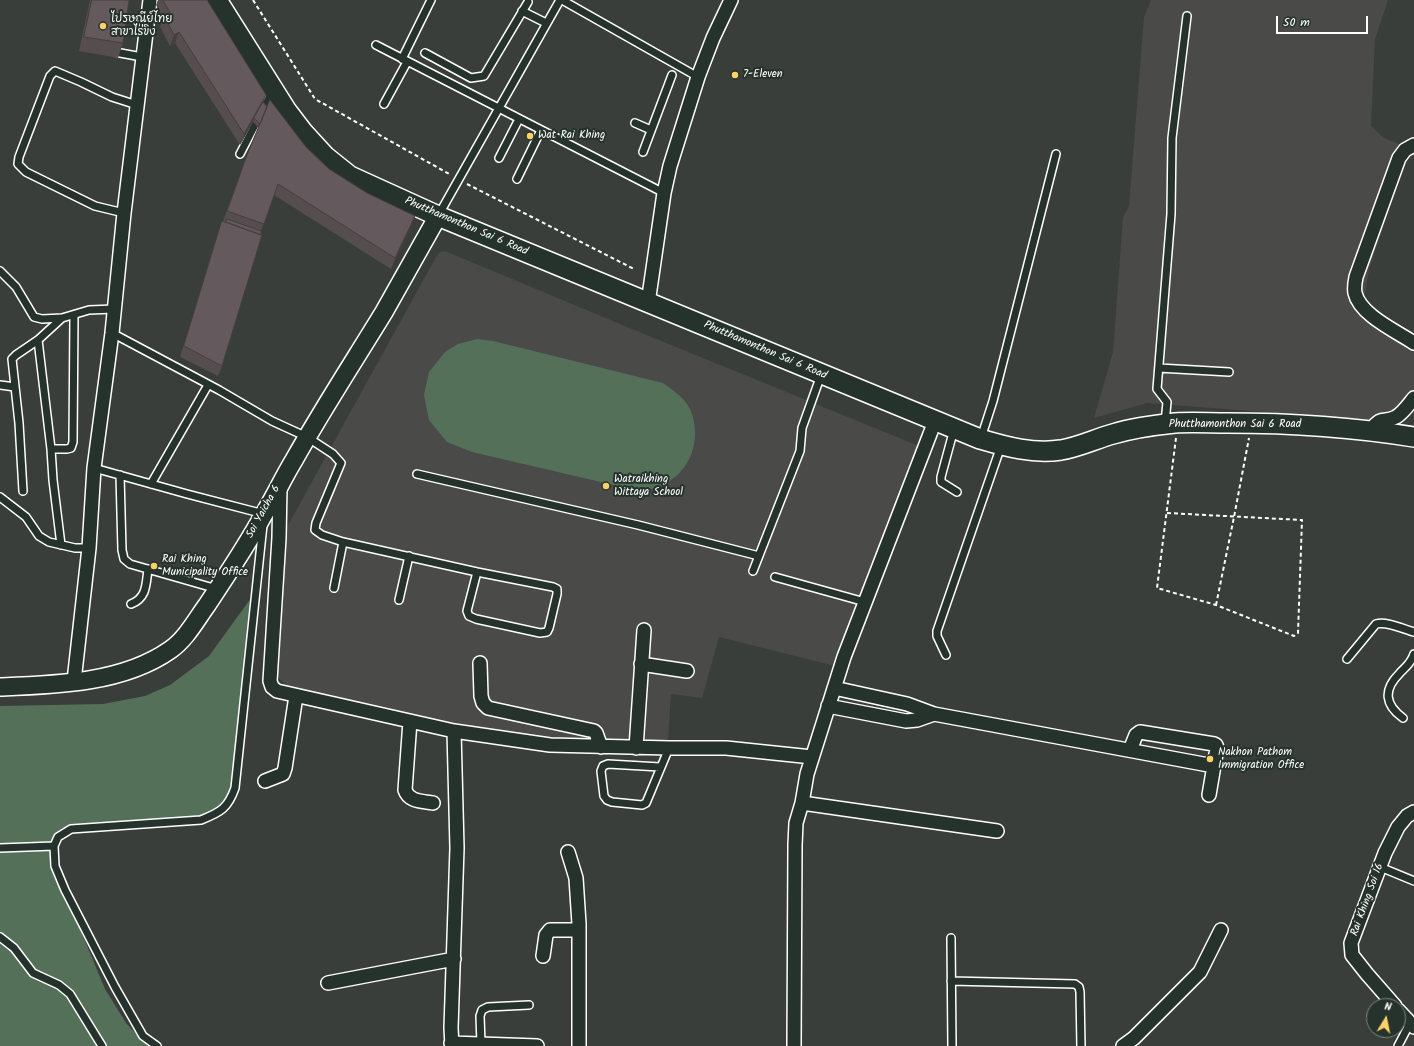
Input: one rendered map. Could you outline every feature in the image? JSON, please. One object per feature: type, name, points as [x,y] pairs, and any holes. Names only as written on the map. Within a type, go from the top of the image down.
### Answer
[{"type":"main road","name":"Phutthamonthon Sai 6 Road","points":[[217,0],[287,111],[303,132],[325,156],[350,176],[438,216],[954,430],[1001,446],[1022,450],[1044,451],[1076,447],[1114,434],[1171,424],[1274,423],[1374,430],[1411,436]]},
{"type":"street","points":[[74,681],[88,548],[94,468],[112,333],[124,213],[150,0]]},
{"type":"street","points":[[648,303],[664,193],[676,143],[713,38],[731,0]]},
{"type":"street","points":[[1414,146],[1405,150],[1399,158],[1356,277],[1354,292],[1359,302],[1370,315],[1414,343]]},
{"type":"street","name":"Soi Yaicha 6","points":[[0,687],[48,684],[114,676],[152,661],[171,649],[189,631],[265,514],[280,483],[384,312],[438,216]]},
{"type":"street","points":[[1374,430],[1377,422],[1395,418],[1414,398]]},
{"type":"street","points":[[794,1046],[796,823],[812,757],[844,657],[935,421]]},
{"type":"street","points":[[280,483],[270,681],[272,687],[277,691],[454,731],[550,745],[636,748],[726,748],[812,757]]},
{"type":"street","points":[[636,748],[644,630]]},
{"type":"street","points":[[480,663],[481,696],[483,703],[488,708],[594,731],[601,747]]},
{"type":"street","points":[[642,664],[687,671]]},
{"type":"street","points":[[834,688],[907,704],[934,714],[1214,766]]},
{"type":"street","points":[[265,781],[279,777],[283,774],[286,768],[296,696]]},
{"type":"street","points":[[828,706],[906,721],[917,720],[934,714]]},
{"type":"street","points":[[410,721],[405,790],[407,796],[410,798],[433,803]]},
{"type":"street","points":[[454,731],[457,848],[452,1044],[537,1046]]},
{"type":"street","points":[[1130,750],[1136,735],[1140,732],[1216,745],[1209,795]]},
{"type":"street","points":[[802,803],[997,832]]},
{"type":"street","name":"Rai Khing Soi 16","points":[[1388,998],[1352,955],[1351,943],[1385,854],[1398,827],[1407,816],[1414,812]]},
{"type":"street","points":[[568,852],[576,878],[579,930],[579,1046]]},
{"type":"street","points":[[543,956],[546,935],[550,930],[579,930]]},
{"type":"street","points":[[1123,1046],[1134,1038],[1200,972],[1221,930]]},
{"type":"street","points":[[328,983],[454,959]]},
{"type":"lane","points":[[384,104],[431,0]]},
{"type":"lane","points":[[438,216],[546,23],[561,0],[698,77]]},
{"type":"lane","points":[[425,53],[471,78],[484,76],[528,2]]},
{"type":"lane","points":[[522,11],[546,23]]},
{"type":"lane","points":[[1171,424],[1167,402],[1158,390],[1171,214],[1172,138],[1187,16]]},
{"type":"lane","points":[[113,42],[112,50],[114,52],[142,57]]},
{"type":"lane","points":[[376,45],[664,193]]},
{"type":"lane","points":[[124,213],[95,206],[26,172],[18,164],[19,157],[50,76],[55,71],[112,97],[137,105]]},
{"type":"lane","points":[[643,152],[672,75]]},
{"type":"lane","points":[[240,154],[274,89]]},
{"type":"lane","points":[[499,158],[519,119]]},
{"type":"lane","points":[[635,123],[651,130]]},
{"type":"lane","points":[[517,179],[541,130]]},
{"type":"lane","points":[[980,439],[993,402],[1056,154]]},
{"type":"lane","points":[[0,271],[16,287],[34,317],[42,319],[62,318],[89,310],[114,309]]},
{"type":"lane","points":[[51,449],[67,450],[71,448],[73,442],[74,315]]},
{"type":"lane","points":[[23,491],[12,359],[38,340],[62,318]]},
{"type":"lane","points":[[112,333],[208,384],[272,421],[307,437],[333,454],[341,464],[316,523],[315,530],[343,542],[477,572],[553,587],[557,589],[557,594],[550,628],[547,632],[540,633],[476,619],[469,616],[466,611],[477,572]]},
{"type":"lane","points":[[38,340],[61,546]]},
{"type":"lane","points":[[1159,368],[1229,372]]},
{"type":"lane","points":[[753,571],[800,451],[802,428],[821,375]]},
{"type":"lane","points":[[151,484],[208,384]]},
{"type":"lane","points":[[0,385],[15,387]]},
{"type":"lane","points":[[954,430],[941,477],[941,482],[957,492]]},
{"type":"lane","points":[[946,655],[937,636],[937,631],[1001,446]]},
{"type":"lane","points":[[94,468],[265,514],[235,788],[230,801],[218,813],[201,820],[71,829],[58,837],[54,846],[55,866],[64,890],[115,987],[144,1036],[157,1046]]},
{"type":"lane","points":[[417,474],[638,524],[759,556]]},
{"type":"lane","points":[[120,475],[122,550],[124,559],[130,564],[217,589]]},
{"type":"lane","points":[[0,497],[26,518],[39,536],[49,542],[61,546],[88,548]]},
{"type":"lane","points":[[334,588],[343,542]]},
{"type":"lane","points":[[399,600],[408,556]]},
{"type":"lane","points":[[131,604],[138,601],[143,596],[148,569]]},
{"type":"lane","points":[[774,577],[865,602]]},
{"type":"lane","points":[[1347,660],[1376,624],[1381,622],[1386,623],[1414,632]]},
{"type":"lane","points":[[1403,718],[1394,711],[1389,702],[1388,694],[1394,681],[1400,673],[1406,669],[1414,654]]},
{"type":"lane","points":[[660,767],[608,764],[603,766],[601,771],[604,796],[607,800],[612,802],[642,805],[646,803],[669,748]]},
{"type":"lane","points":[[0,848],[54,846]]},
{"type":"lane","points":[[1380,867],[1414,881]]},
{"type":"lane","points":[[0,937],[14,948],[33,973],[59,985],[70,994],[102,1046]]},
{"type":"lane","points":[[951,938],[952,1046]]},
{"type":"lane","points":[[951,981],[1075,984],[1079,987],[1080,992],[1081,1046]]},
{"type":"lane","points":[[481,1044],[480,1016],[482,1010],[488,1007],[529,1005]]},
{"type":"lane","points":[[1398,1046],[1413,1022]]},
{"type":"path","points":[[253,0],[315,98],[458,179],[634,269]]},
{"type":"path","points":[[1216,605],[1252,423]]},
{"type":"path","points":[[1167,513],[1302,520],[1298,633],[1294,636],[1216,605],[1157,588],[1167,513],[1171,424]]},
{"type":"shaded area","points":[[1151,0],[1388,0],[1375,39],[1371,126],[1384,138],[1409,148],[1369,270],[1363,304],[1414,338],[1414,406],[1397,424],[1147,403],[1094,418],[1113,352],[1123,217],[1129,206],[1144,17]]},
{"type":"shaded area","name":"Watraikhing Wittaya School","points":[[445,251],[919,446],[835,666],[719,637],[702,698],[671,694],[668,741],[530,739],[293,692],[277,676],[287,527],[436,257],[440,252]]},
{"type":"green space","points":[[477,339],[493,341],[663,383],[684,400],[692,414],[695,426],[695,437],[689,459],[676,477],[666,483],[652,489],[631,489],[472,452],[447,442],[429,420],[424,395],[429,372],[445,352],[458,344]]},
{"type":"green space","points":[[254,594],[230,801],[200,819],[71,828],[57,838],[54,866],[105,989],[126,1023],[148,1046],[0,1046],[0,706],[103,704],[145,696],[170,685],[209,656]]},
{"type":"building","name":"ไปรษณีย์ไทย สาขาไร่ขิง","points":[[92,0],[129,0],[123,43],[84,37]]},
{"type":"building","points":[[163,0],[207,0],[266,95],[244,134],[179,32],[174,35],[164,16],[170,13]]},
{"type":"building","points":[[270,100],[306,147],[329,169],[367,193],[415,216],[395,258],[278,184],[264,224],[227,211],[247,155]]},
{"type":"building","points":[[263,102],[267,107],[260,124],[254,118]]},
{"type":"building","points":[[227,219],[261,231],[261,235],[226,222]]},
{"type":"building","points":[[222,221],[262,235],[222,366],[184,346]]},
{"type":"place","name":"ไปรษณีย์ไทย สาขาไร่ขิง","points":[[103,26]]},
{"type":"place","name":"7-Eleven","points":[[735,75]]},
{"type":"place","name":"Wat Rai Khing","points":[[530,136]]},
{"type":"place","name":"Watraikhing Wittaya School","points":[[606,486]]},
{"type":"place","name":"Rai Khing Municipality Office","points":[[154,566]]},
{"type":"place","name":"Nakhon Pathom Immigration Office","points":[[1210,759]]}]
